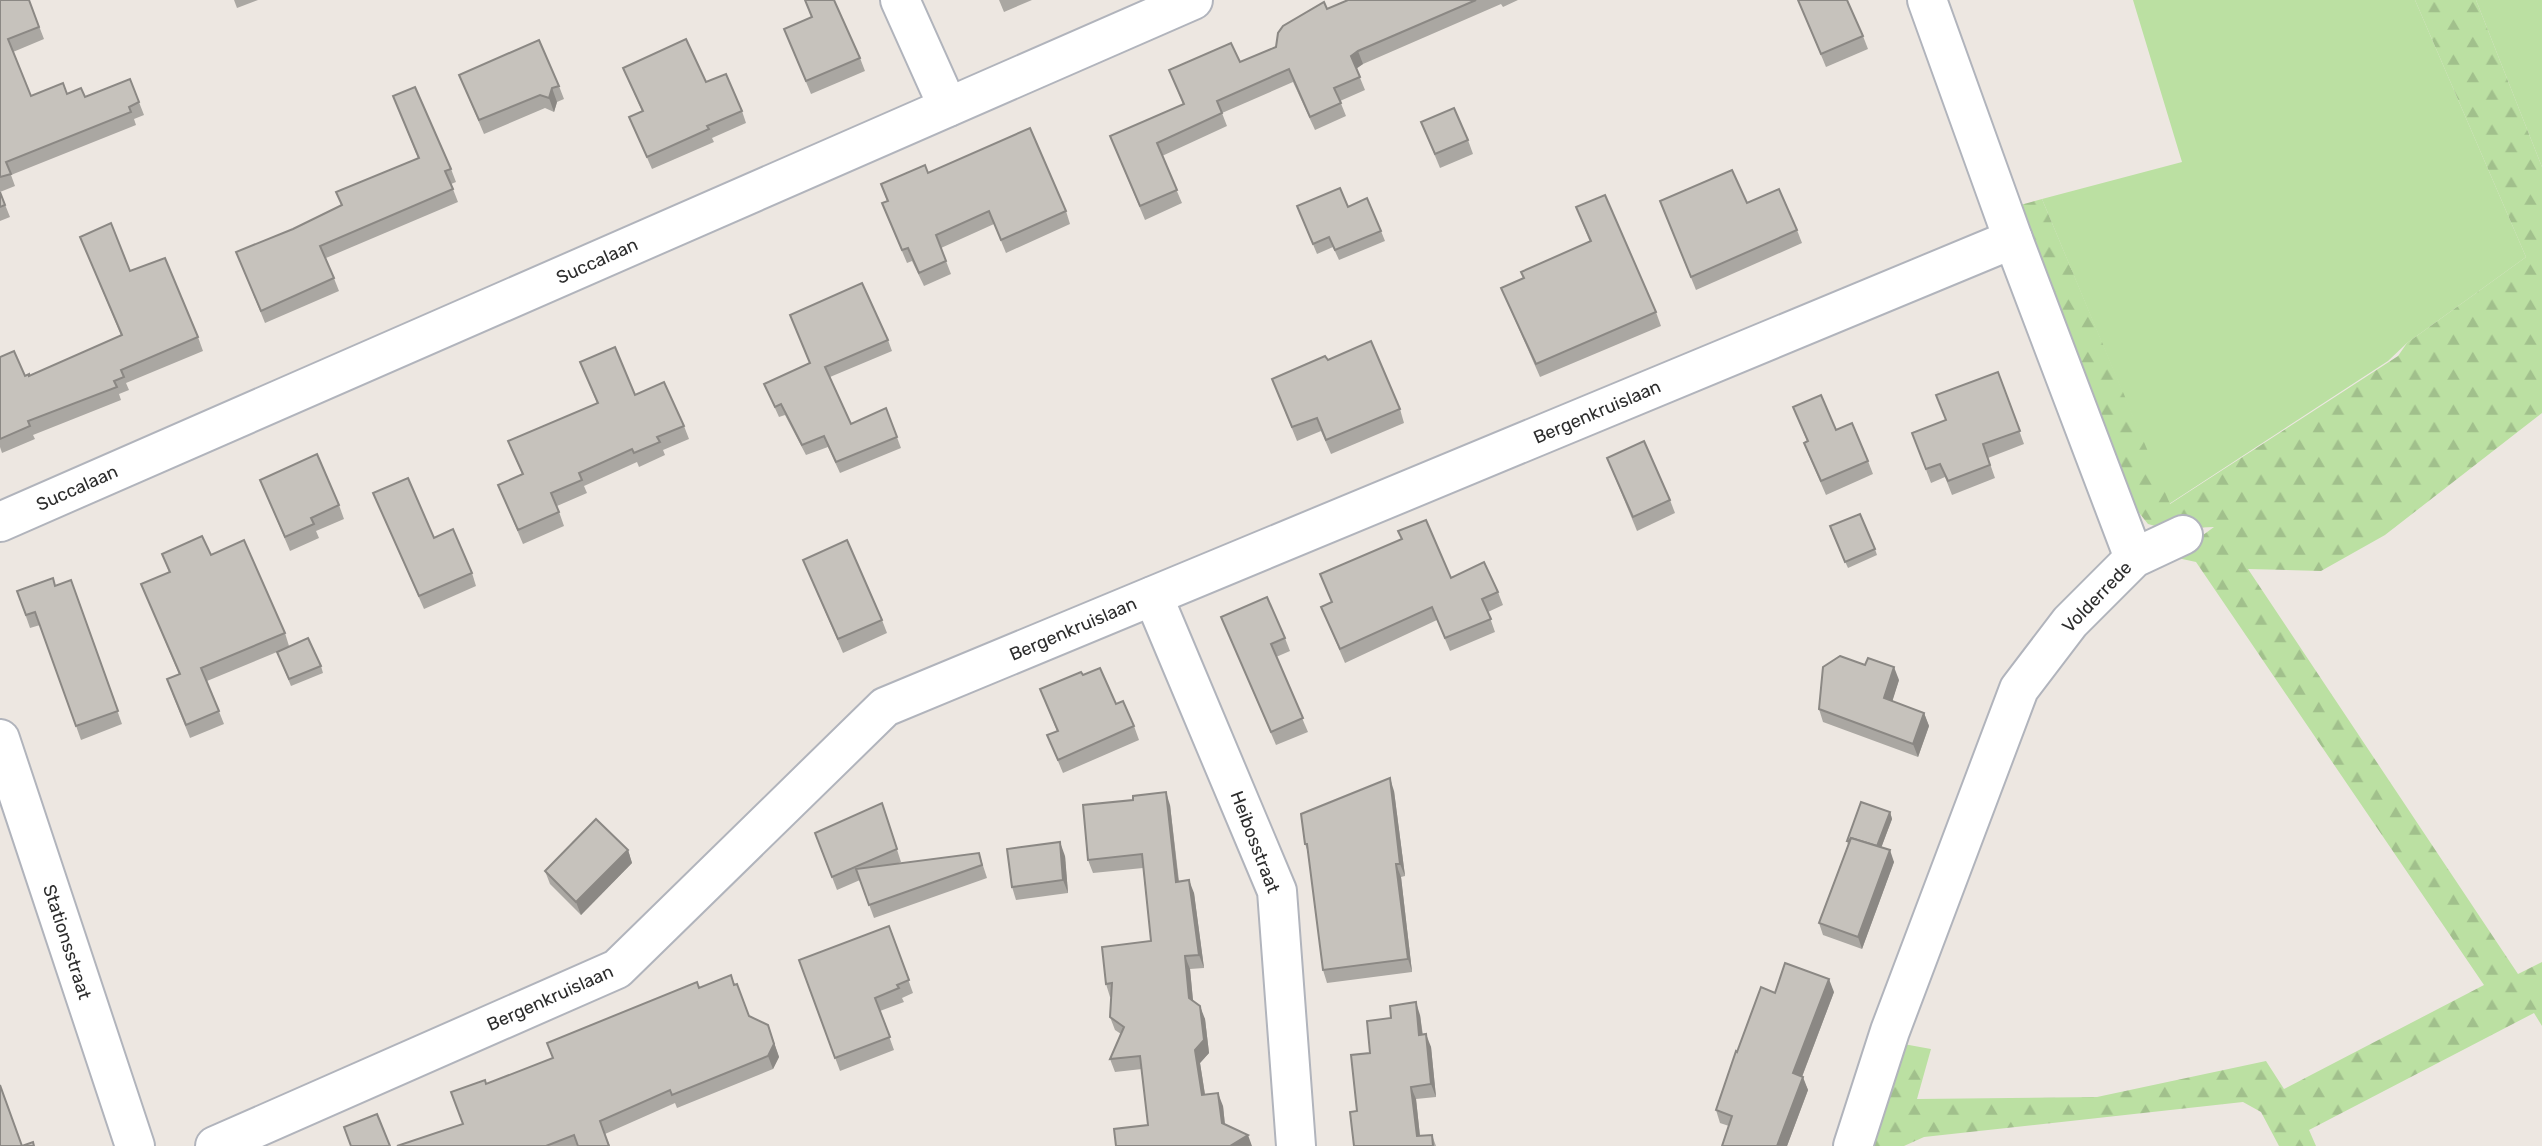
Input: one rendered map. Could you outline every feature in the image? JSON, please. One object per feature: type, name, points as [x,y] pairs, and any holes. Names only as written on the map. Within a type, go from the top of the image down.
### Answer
[{"type":"street","points":[[900,0],[948,107]]},
{"type":"street","name":"Succalaan","points":[[0,522],[1194,0]]},
{"type":"street","name":"Volderrede","points":[[1853,1146],[1890,1031],[2019,689],[2070,622],[2134,558],[2013,239],[1927,0]]},
{"type":"street","name":"Bergenkruislaan","points":[[215,1146],[617,969],[885,707],[2013,239]]},
{"type":"street","points":[[2134,558],[2183,535]]},
{"type":"street","name":"Heibosstraat","points":[[1153,596],[1277,891],[1296,1146]]},
{"type":"street","name":"Stationsstraat","points":[[0,739],[135,1146]]},
{"type":"green space","points":[[2133,0],[2415,0],[2526,257],[2407,343],[2388,361],[2169,504],[2042,199],[2182,162]]},
{"type":"green space","points":[[2415,0],[2476,0],[2542,167],[2542,413],[2385,535],[2321,571],[2248,569],[2518,974],[2542,962],[2542,1026],[2534,1013],[2309,1130],[2316,1146],[2279,1146],[2261,1112],[2243,1102],[1924,1137],[1904,1146],[1865,1146],[1898,1043],[1931,1049],[1917,1099],[2097,1097],[2266,1061],[2284,1089],[2484,985],[2196,562],[2173,557],[2214,527],[2166,529],[2148,524],[2136,509],[2013,207],[2042,199],[2170,504],[2398,356],[2407,343],[2526,257]]},
{"type":"green space","points":[[2476,0],[2542,0],[2542,167]]},
{"type":"building","points":[[0,0],[29,0],[39,27],[8,39],[31,96],[63,83],[67,94],[81,88],[85,97],[130,79],[139,102],[129,107],[131,112],[6,162],[11,174],[0,177]]},
{"type":"building","points":[[805,0],[834,0],[860,58],[806,81],[784,29],[812,17]]},
{"type":"building","points":[[1348,0],[1476,0],[1358,51],[1351,56],[1360,77],[1334,88],[1341,103],[1310,117],[1289,69],[1217,101],[1222,113],[1157,143],[1177,190],[1140,206],[1110,136],[1184,104],[1169,70],[1231,43],[1240,62],[1276,47],[1278,33],[1283,26],[1324,2],[1327,9]]},
{"type":"building","points":[[1798,0],[1847,0],[1863,36],[1821,54]]},
{"type":"building","points":[[686,39],[706,82],[726,74],[742,111],[647,157],[629,117],[643,111],[623,68]]},
{"type":"building","points":[[539,40],[559,86],[552,88],[549,98],[540,95],[479,120],[459,75]]},
{"type":"building","points":[[415,87],[451,169],[445,171],[453,189],[320,246],[334,278],[261,311],[236,252],[342,205],[336,192],[419,158],[393,96]]},
{"type":"building","points":[[1454,108],[1468,140],[1435,154],[1421,122]]},
{"type":"building","points":[[1030,128],[1066,211],[1001,240],[989,211],[936,235],[946,261],[919,273],[908,248],[902,250],[882,203],[888,201],[881,184],[925,165],[928,173]]},
{"type":"building","points":[[1732,170],[1747,203],[1779,189],[1797,230],[1691,277],[1660,201]]},
{"type":"building","points":[[1340,188],[1348,207],[1367,198],[1381,231],[1335,250],[1329,237],[1313,244],[1297,206]]},
{"type":"building","points":[[0,192],[5,205],[0,207]]},
{"type":"building","points":[[1605,195],[1656,312],[1536,364],[1501,288],[1524,278],[1521,272],[1591,241],[1576,207]]},
{"type":"building","points":[[111,223],[130,271],[165,258],[198,337],[121,370],[124,377],[114,381],[117,387],[28,421],[30,426],[0,439],[0,357],[14,351],[25,376],[29,376],[122,335],[80,237]]},
{"type":"building","points":[[862,283],[888,340],[825,367],[851,424],[886,408],[897,437],[836,462],[824,436],[802,445],[781,404],[775,407],[764,384],[810,363],[790,315]]},
{"type":"building","points":[[1371,341],[1400,409],[1326,440],[1317,418],[1292,427],[1272,379],[1325,356],[1328,360]]},
{"type":"building","points":[[615,347],[635,395],[664,382],[684,426],[657,437],[660,442],[634,453],[632,449],[579,473],[582,480],[551,493],[559,512],[518,530],[498,485],[523,474],[508,441],[598,403],[580,362]]},
{"type":"building","points":[[1998,372],[2020,431],[1983,444],[1990,465],[1948,481],[1940,464],[1926,469],[1912,433],[1946,420],[1936,395]]},
{"type":"building","points":[[1821,395],[1836,430],[1852,423],[1868,461],[1821,481],[1804,443],[1808,441],[1793,407]]},
{"type":"building","points":[[1644,441],[1670,500],[1633,517],[1607,458]]},
{"type":"building","points":[[317,454],[339,505],[311,518],[314,524],[285,537],[260,480]]},
{"type":"building","points":[[408,478],[434,538],[453,529],[472,573],[419,596],[373,493]]},
{"type":"building","points":[[1860,514],[1875,549],[1845,562],[1830,526]]},
{"type":"building","points":[[1426,520],[1451,578],[1484,562],[1498,592],[1482,599],[1491,619],[1445,638],[1432,607],[1340,649],[1321,607],[1332,602],[1320,574],[1402,539],[1398,531]]},
{"type":"building","points":[[202,536],[211,555],[244,540],[285,633],[201,668],[219,711],[186,725],[167,679],[180,674],[141,584],[170,572],[162,554]]},
{"type":"building","points":[[847,540],[882,620],[838,639],[803,560]]},
{"type":"building","points":[[53,578],[55,586],[71,580],[118,711],[76,726],[35,612],[26,615],[17,591]]},
{"type":"building","points":[[1267,597],[1285,638],[1271,644],[1303,718],[1271,732],[1221,617]]},
{"type":"building","points":[[308,638],[321,666],[289,679],[277,652]]},
{"type":"building","points":[[1840,656],[1865,665],[1868,658],[1894,667],[1884,698],[1924,713],[1913,744],[1819,709],[1823,667]]},
{"type":"building","points":[[1100,668],[1116,704],[1123,701],[1134,726],[1058,760],[1047,735],[1058,731],[1040,689],[1081,672],[1083,675]]},
{"type":"building","points":[[1390,778],[1400,864],[1396,864],[1408,959],[1323,970],[1301,814]]},
{"type":"building","points":[[1166,792],[1176,882],[1189,880],[1199,955],[1185,956],[1189,998],[1200,1006],[1204,1040],[1195,1050],[1202,1095],[1218,1093],[1222,1123],[1248,1135],[1230,1146],[1116,1146],[1114,1129],[1148,1125],[1140,1056],[1110,1059],[1124,1027],[1110,1017],[1112,983],[1106,984],[1102,947],[1151,941],[1142,854],[1088,860],[1083,805],[1133,800],[1133,796]]},
{"type":"building","points":[[1861,802],[1890,812],[1877,846],[1851,838],[1847,841]]},
{"type":"building","points":[[882,803],[897,849],[832,877],[815,833]]},
{"type":"building","points":[[596,819],[628,850],[576,902],[545,871]]},
{"type":"building","points":[[1851,838],[1890,850],[1858,937],[1819,923]]},
{"type":"building","points":[[1060,842],[1063,880],[1012,887],[1007,849]]},
{"type":"building","points":[[979,853],[982,865],[869,905],[856,869]]},
{"type":"building","points":[[889,926],[909,980],[897,985],[899,988],[875,998],[890,1037],[835,1058],[799,960]]},
{"type":"building","points":[[1785,963],[1829,979],[1793,1073],[1803,1077],[1777,1146],[1722,1146],[1732,1116],[1716,1110],[1736,1051],[1761,987],[1775,993]]},
{"type":"building","points":[[731,975],[749,1016],[768,1025],[774,1044],[768,1056],[672,1095],[670,1090],[600,1121],[609,1146],[578,1146],[574,1135],[546,1146],[397,1146],[463,1124],[451,1092],[485,1080],[486,1084],[553,1058],[547,1043],[697,982],[699,988]]},
{"type":"building","points":[[1416,1002],[1419,1035],[1426,1034],[1431,1084],[1411,1087],[1417,1136],[1432,1135],[1433,1146],[1354,1146],[1350,1112],[1357,1111],[1351,1055],[1370,1053],[1367,1021],[1391,1018],[1390,1006]]},
{"type":"building","points":[[0,1085],[22,1146],[0,1146]]},
{"type":"building","points":[[377,1114],[390,1146],[351,1146],[344,1127]]}]
